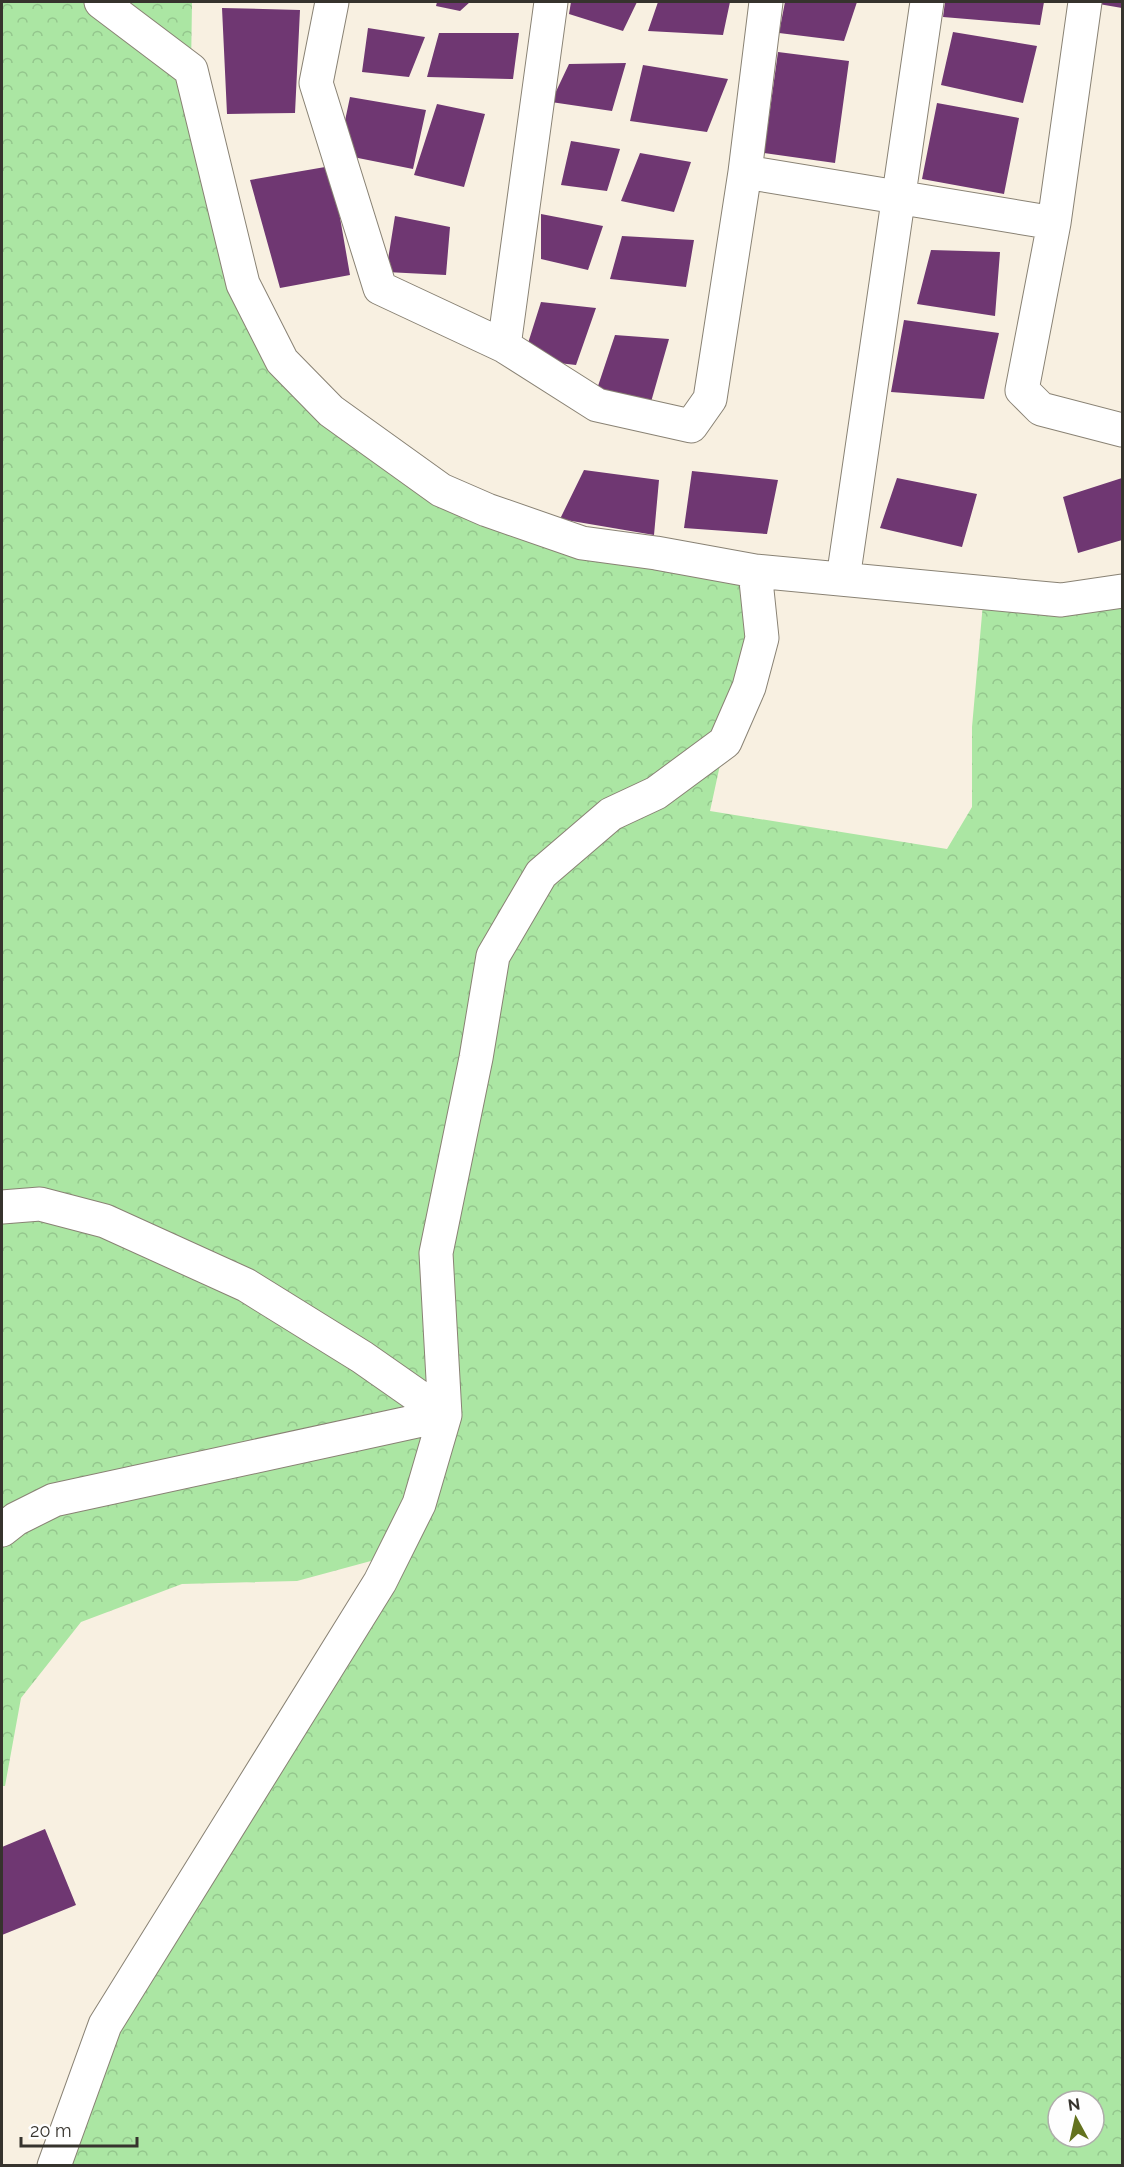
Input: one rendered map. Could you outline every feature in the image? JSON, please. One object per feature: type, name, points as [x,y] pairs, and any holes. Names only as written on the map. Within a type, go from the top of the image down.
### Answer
[{"type":"street","points":[[100,2],[191,70],[243,284],[282,361],[331,411],[441,490],[488,510],[582,543],[656,553],[755,571],[1061,600],[1122,591]]},
{"type":"street","points":[[332,2],[316,83],[380,288],[504,346],[597,405],[691,426],[710,399],[745,172],[766,2]]},
{"type":"street","points":[[504,346],[551,2]]},
{"type":"street","points":[[843,579],[927,2]]},
{"type":"street","points":[[1085,2],[1054,224],[1022,390],[1041,409],[1122,430]]},
{"type":"street","points":[[745,172],[1054,224]]},
{"type":"street","points":[[54,2166],[105,2025],[380,1582],[419,1504],[445,1415],[436,1253],[476,1058],[492,956],[541,873],[611,814],[656,793],[725,742],[749,687],[762,638],[755,571]]},
{"type":"street","points":[[2,1208],[40,1204],[105,1221],[246,1285],[362,1357],[445,1415]]},
{"type":"street","points":[[2,1530],[16,1519],[54,1500],[445,1415]]},
{"type":"green space","points":[[2,2],[192,2],[191,70],[282,361],[441,490],[755,571],[762,638],[725,742],[710,811],[947,849],[972,807],[972,727],[984,592],[1122,591],[1122,2165],[54,2165],[105,2025],[393,1555],[297,1581],[182,1584],[81,1622],[21,1698],[5,1786],[2,1786]]},
{"type":"building","points":[[437,2],[470,2],[460,11],[436,6]]},
{"type":"building","points":[[571,2],[637,2],[623,31],[569,14]]},
{"type":"building","points":[[658,2],[730,2],[723,35],[648,31]]},
{"type":"building","points":[[785,2],[857,2],[844,41],[779,33]]},
{"type":"building","points":[[945,2],[1044,2],[1040,25],[943,17]]},
{"type":"building","points":[[1122,2],[1122,8],[1093,3]]},
{"type":"building","points":[[222,8],[300,10],[295,113],[227,114]]},
{"type":"building","points":[[368,28],[425,37],[409,77],[362,72]]},
{"type":"building","points":[[953,32],[1037,46],[1023,103],[941,85]]},
{"type":"building","points":[[439,33],[519,33],[513,79],[427,77]]},
{"type":"building","points":[[778,52],[849,61],[835,163],[764,153]]},
{"type":"building","points":[[626,63],[612,111],[551,102],[569,64]]},
{"type":"building","points":[[643,65],[728,79],[707,132],[630,121]]},
{"type":"building","points":[[350,97],[426,110],[413,169],[338,154]]},
{"type":"building","points":[[937,103],[1019,118],[1004,194],[922,179]]},
{"type":"building","points":[[437,104],[485,114],[464,187],[414,175]]},
{"type":"building","points":[[571,141],[620,149],[607,191],[561,185]]},
{"type":"building","points":[[640,153],[691,162],[674,212],[621,201]]},
{"type":"building","points":[[331,166],[350,275],[280,288],[250,180]]},
{"type":"building","points":[[541,214],[603,226],[588,270],[541,259]]},
{"type":"building","points":[[395,216],[450,227],[446,275],[386,272]]},
{"type":"building","points":[[622,236],[694,240],[686,287],[610,279]]},
{"type":"building","points":[[931,250],[1000,252],[995,316],[917,304]]},
{"type":"building","points":[[541,302],[596,308],[576,365],[523,359]]},
{"type":"building","points":[[904,320],[999,333],[984,399],[891,392]]},
{"type":"building","points":[[615,335],[669,339],[651,402],[597,389]]},
{"type":"building","points":[[584,470],[659,480],[654,535],[560,519]]},
{"type":"building","points":[[692,471],[778,480],[767,534],[684,528]]},
{"type":"building","points":[[897,478],[977,494],[962,547],[880,528]]},
{"type":"building","points":[[1122,478],[1122,540],[1078,553],[1063,497]]},
{"type":"building","points":[[45,1829],[76,1905],[2,1935],[2,1847]]}]
